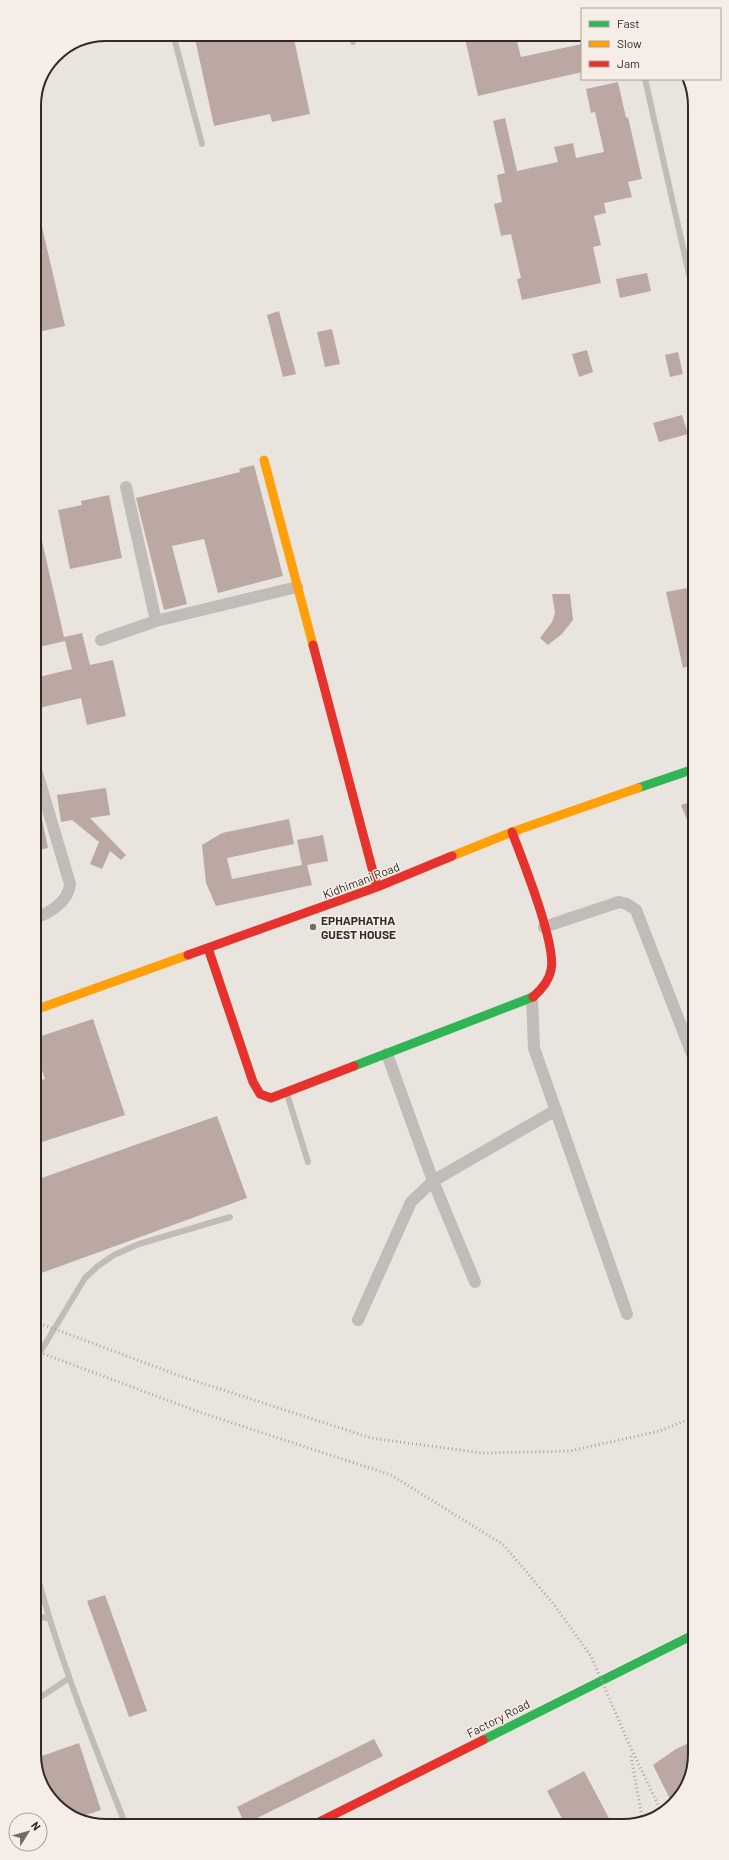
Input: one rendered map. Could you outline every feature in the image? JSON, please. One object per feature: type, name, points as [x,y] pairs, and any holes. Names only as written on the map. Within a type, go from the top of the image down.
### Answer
[{"type":"street","points":[[264,460],[377,887]]},
{"type":"street","points":[[126,487],[156,621]]},
{"type":"street","points":[[101,640],[156,621],[297,587]]},
{"type":"street","name":"Kidhimani Road","points":[[41,1008],[377,887],[512,832],[688,771]]},
{"type":"street","points":[[41,786],[70,884],[68,895],[56,907],[41,915]]},
{"type":"street","points":[[208,948],[253,1082],[260,1094],[272,1098],[532,998],[545,986],[552,968],[550,946],[512,832]]},
{"type":"street","points":[[544,927],[619,902],[627,904],[636,910],[688,1044]]},
{"type":"street","points":[[532,998],[534,1048],[627,1314]]},
{"type":"street","points":[[387,1054],[433,1181],[475,1282]]},
{"type":"street","points":[[358,1320],[411,1202],[433,1181],[556,1110]]},
{"type":"street","name":"Factory Road","points":[[325,1819],[585,1687],[688,1637]]},
{"type":"lane","points":[[175,41],[202,144]]},
{"type":"lane","points":[[645,80],[688,270]]},
{"type":"lane","points":[[286,1092],[308,1162]]},
{"type":"lane","points":[[41,1351],[85,1278],[98,1266],[114,1255],[139,1244],[230,1217]]},
{"type":"lane","points":[[41,1591],[48,1618],[68,1679],[123,1819]]},
{"type":"lane","points":[[41,1617],[48,1618]]},
{"type":"lane","points":[[41,1697],[68,1679]]},
{"type":"building","points":[[196,41],[294,41],[310,114],[272,122],[270,114],[214,126]]},
{"type":"building","points":[[466,41],[517,41],[521,57],[581,44],[581,72],[478,96]]},
{"type":"building","points":[[618,82],[626,118],[628,117],[642,179],[628,182],[632,197],[604,203],[606,213],[594,216],[601,245],[593,247],[601,283],[522,300],[517,279],[521,278],[511,234],[501,236],[494,204],[502,202],[497,175],[505,173],[493,121],[505,118],[517,171],[558,162],[554,147],[573,143],[576,158],[604,152],[595,112],[591,113],[586,89]]},
{"type":"building","points":[[41,223],[65,326],[41,331]]},
{"type":"building","points":[[647,273],[651,291],[620,298],[616,279]]},
{"type":"building","points":[[279,311],[296,374],[283,377],[267,315]]},
{"type":"building","points":[[332,329],[340,364],[325,367],[317,332]]},
{"type":"building","points":[[587,350],[593,372],[579,377],[572,354]]},
{"type":"building","points":[[678,352],[683,374],[670,377],[665,355]]},
{"type":"building","points":[[682,415],[688,434],[659,442],[653,423]]},
{"type":"building","points":[[254,465],[283,576],[218,593],[204,539],[172,546],[187,604],[164,610],[136,498],[240,472],[239,469]]},
{"type":"building","points":[[109,495],[122,558],[70,569],[58,510],[82,505],[81,501]]},
{"type":"building","points":[[41,537],[64,637],[82,633],[90,665],[113,660],[126,716],[87,725],[81,698],[41,708],[41,677],[72,669],[65,641],[41,647]]},
{"type":"building","points":[[688,588],[688,666],[683,668],[666,592]]},
{"type":"building","points":[[552,594],[570,594],[573,620],[562,634],[548,645],[540,638],[552,622],[555,613]]},
{"type":"building","points":[[106,788],[110,815],[90,818],[126,855],[121,860],[110,851],[102,869],[90,864],[99,842],[72,820],[61,822],[57,795]]},
{"type":"building","points":[[688,803],[688,822],[681,805]]},
{"type":"building","points":[[41,815],[48,848],[41,850]]},
{"type":"building","points":[[289,819],[294,844],[227,858],[232,879],[302,865],[297,840],[323,835],[328,861],[307,865],[312,885],[216,906],[206,883],[202,845],[222,833]]},
{"type":"building","points":[[93,1019],[125,1115],[41,1142],[41,1080],[45,1079],[41,1067],[41,1036]]},
{"type":"building","points":[[217,1116],[247,1198],[41,1273],[41,1178]]},
{"type":"building","points":[[105,1595],[147,1711],[129,1717],[87,1601]]},
{"type":"building","points":[[374,1739],[383,1756],[255,1819],[243,1819],[237,1807]]},
{"type":"building","points":[[79,1743],[101,1810],[85,1815],[63,1803],[48,1783],[43,1771],[41,1756]]},
{"type":"building","points":[[688,1743],[685,1775],[675,1794],[670,1799],[653,1765],[676,1749]]},
{"type":"building","points":[[584,1771],[609,1819],[562,1819],[547,1791]]},
{"type":"railway","points":[[41,1324],[180,1376],[371,1438],[482,1453],[570,1451],[660,1431],[688,1419]]},
{"type":"railway","points":[[41,1353],[199,1412],[391,1475],[504,1545],[555,1606],[591,1656],[629,1744],[659,1808]]},
{"type":"railway","points":[[631,1756],[642,1816]]},
{"type":"traffic: fast","points":[[638,788],[688,771]]},
{"type":"traffic: fast","points":[[354,1066],[533,997]]},
{"type":"traffic: fast","points":[[483,1740],[688,1638]]},
{"type":"traffic: slow","points":[[264,460],[313,645]]},
{"type":"traffic: slow","points":[[452,856],[512,832],[638,788]]},
{"type":"traffic: slow","points":[[41,1008],[188,955]]},
{"type":"traffic: jam","points":[[313,645],[377,887]]},
{"type":"traffic: jam","points":[[512,832],[538,902],[549,942],[551,970],[547,982],[533,997]]},
{"type":"traffic: jam","points":[[188,955],[377,887],[452,856]]},
{"type":"traffic: jam","points":[[208,948],[253,1082],[260,1094],[271,1098],[354,1066]]},
{"type":"traffic: jam","points":[[325,1819],[483,1740]]},
{"type":"place","name":"EPHAPHATHA GUEST HOUSE","points":[[313,927]]}]
